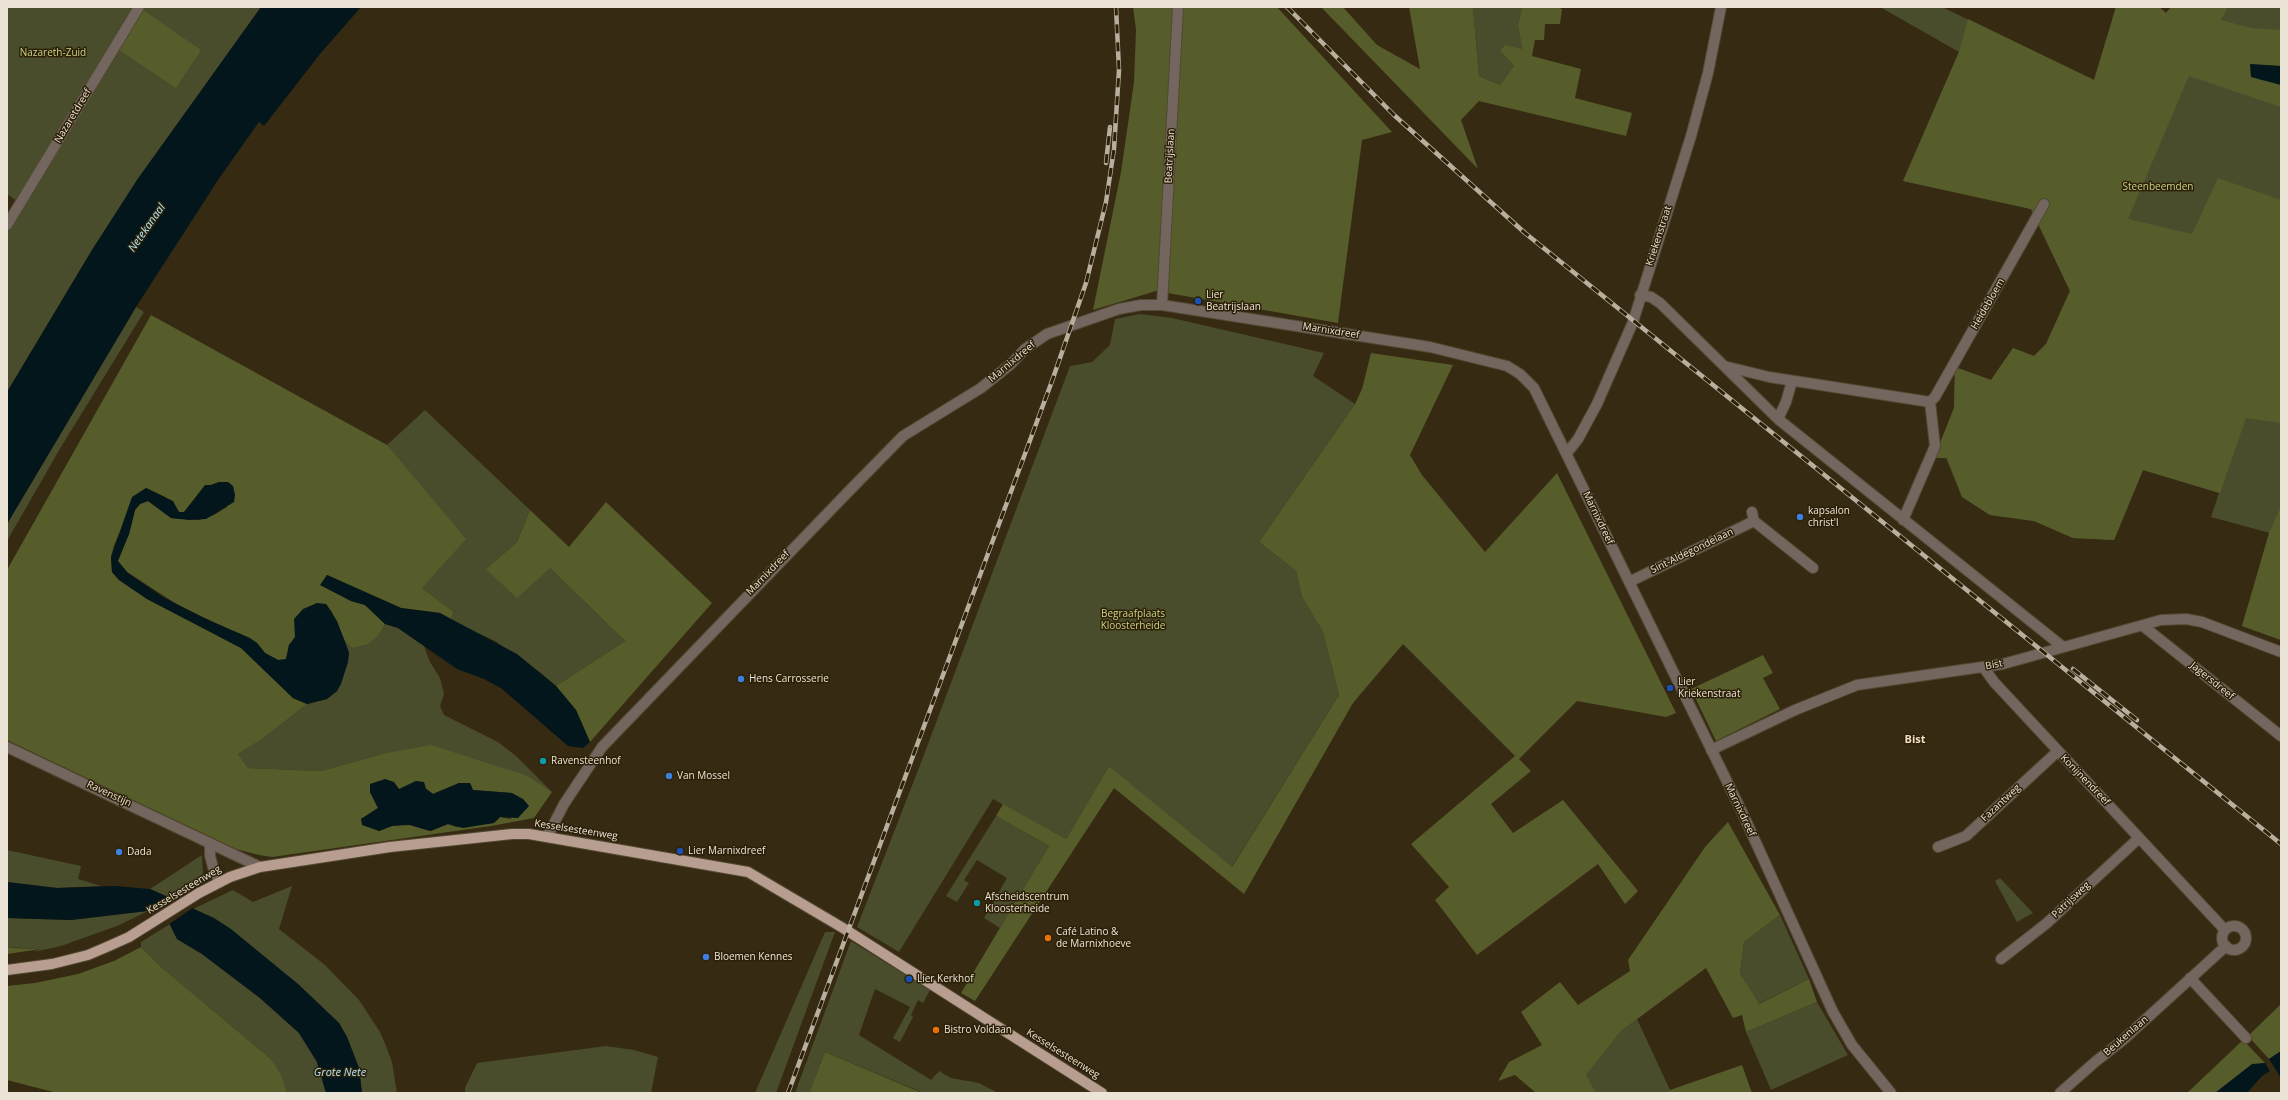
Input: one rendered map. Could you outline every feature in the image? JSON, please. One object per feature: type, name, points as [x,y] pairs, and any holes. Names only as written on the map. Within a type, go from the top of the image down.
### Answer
[{"type":"main road","name":"Kesselsesteenweg","points":[[7,970],[52,964],[88,954],[129,937],[199,893],[220,882],[260,866],[326,856],[512,834],[547,837],[748,872],[843,928],[1102,1093]]},
{"type":"street","name":"Nazaretdreef","points":[[7,225],[139,7]]},
{"type":"street","name":"Beatrijslaan","points":[[1162,305],[1178,7]]},
{"type":"street","name":"Kriekenstraat","points":[[1567,453],[1578,439],[1616,364],[1633,322],[1640,295],[1691,136],[1708,74],[1721,7]]},
{"type":"street","name":"Heidebloem","points":[[1930,402],[1947,376],[2044,204]]},
{"type":"street","points":[[1640,295],[1651,297],[1660,303],[1778,418],[1903,520],[2063,647]]},
{"type":"street","name":"Marnixdreef","points":[[547,837],[564,804],[602,747],[727,615],[903,436],[981,388],[1011,364],[1025,349],[1047,334],[1119,310],[1141,305],[1162,305],[1430,347],[1507,366],[1520,374],[1534,388],[1711,750],[1833,1012],[1852,1045],[1891,1093]]},
{"type":"street","points":[[1724,366],[1792,381],[1930,402],[1935,446],[1903,520]]},
{"type":"street","points":[[1778,418],[1786,402],[1792,381]]},
{"type":"street","name":"Sint-Aldegondelaan","points":[[1629,582],[1753,516],[1813,568]]},
{"type":"street","name":"Bist","points":[[1711,750],[1795,710],[1857,685],[1984,668],[2173,619],[2194,620],[2281,652]]},
{"type":"street","name":"Jagersdreef","points":[[2143,626],[2281,736]]},
{"type":"street","name":"Konijnendreef","points":[[1984,668],[1994,682],[2225,930]]},
{"type":"street","name":"Ravenstijn","points":[[7,747],[260,866]]},
{"type":"street","name":"Fazantweg","points":[[1938,847],[1966,836],[2058,751]]},
{"type":"street","name":"Patrijsweg","points":[[2001,959],[2047,923],[2139,838]]},
{"type":"street","points":[[210,843],[210,856],[214,871],[220,882]]},
{"type":"street","points":[[2235,926],[2242,929],[2246,935],[2245,942],[2240,948],[2233,949],[2226,946],[2222,939],[2225,930],[2235,926]]},
{"type":"street","name":"Beukenlaan","points":[[2060,1093],[2123,1040],[2226,946]]},
{"type":"street","points":[[2190,978],[2246,1038]]},
{"type":"green space","name":"Nazareth-Zuid","points":[[7,7],[261,7],[137,180],[92,250],[7,392],[7,216],[17,201],[7,194]]},
{"type":"green space","points":[[1133,7],[1277,7],[1392,132],[1362,140],[1338,323],[1156,291],[1093,310],[1121,172],[1134,82],[1136,30]]},
{"type":"green space","points":[[1321,7],[1343,7],[1377,45],[1420,69],[1409,7],[1473,7],[1479,76],[1500,85],[1514,66],[1500,51],[1505,45],[1522,49],[1518,25],[1522,7],[1556,7],[1562,9],[1560,24],[1545,24],[1544,40],[1535,40],[1532,56],[1581,69],[1575,98],[1632,113],[1626,136],[1479,101],[1461,120],[1478,169]]},
{"type":"green space","points":[[1473,7],[1522,7],[1518,25],[1522,49],[1500,51],[1514,66],[1500,85],[1479,76]]},
{"type":"green space","name":"Steenbeemden","points":[[1880,7],[1942,7],[2094,80],[2116,7],[2159,7],[2166,13],[2171,7],[2281,7],[2281,640],[2242,626],[2270,533],[2211,517],[2219,493],[2143,470],[2114,540],[2073,538],[2034,521],[1990,515],[1962,497],[1946,458],[1934,458],[1954,408],[1955,367],[1991,380],[2013,348],[2034,356],[2046,344],[2070,291],[2031,209],[1903,181],[1959,52]]},
{"type":"green space","name":"Steenbeemden","points":[[2116,7],[2159,7],[2166,13],[2171,7],[2233,7],[2227,8],[2221,20],[2251,28],[2281,30],[2281,66],[2250,64],[2251,77],[2281,85],[2281,107],[2189,76],[2128,219],[2192,234],[2218,178],[2281,200],[2281,423],[2246,418],[2220,493],[2143,470],[2114,540],[2073,538],[2034,521],[1990,515],[1962,497],[1947,458],[1934,458],[1954,408],[1955,367],[1991,380],[2013,348],[2034,356],[2046,344],[2070,291],[2031,209],[1903,181],[1959,52],[1968,19],[2094,80]]},
{"type":"green space","points":[[143,10],[201,50],[176,88],[119,50]]},
{"type":"green space","points":[[136,307],[144,312],[61,447],[7,541],[7,524]]},
{"type":"green space","name":"Begraafplaats Kloosterheide","points":[[1140,314],[1172,318],[1324,353],[1313,376],[1355,404],[1259,542],[1296,571],[1302,597],[1323,632],[1339,695],[1231,868],[1109,766],[1066,839],[993,799],[899,952],[857,927],[922,760],[1070,366],[1092,362],[1110,345],[1115,319]]},
{"type":"green space","points":[[151,315],[387,445],[466,539],[422,588],[454,612],[450,620],[440,613],[401,608],[327,575],[321,585],[351,601],[365,605],[385,624],[379,635],[368,644],[352,648],[345,641],[332,612],[326,604],[289,645],[286,660],[278,660],[265,653],[257,643],[178,605],[124,570],[117,561],[129,534],[135,510],[140,504],[148,501],[171,518],[199,520],[214,515],[227,507],[219,482],[211,485],[196,498],[184,512],[179,512],[165,497],[146,488],[122,527],[114,545],[111,557],[112,572],[119,580],[147,599],[241,648],[293,698],[307,704],[261,740],[238,754],[248,768],[321,771],[382,754],[431,745],[528,776],[552,792],[534,818],[491,826],[272,857],[236,849],[7,740],[7,570]],"holes":[[[416,781],[433,794],[459,783],[470,783],[473,790],[512,793],[511,819],[500,817],[494,823],[456,827],[448,824],[431,831],[410,825],[392,826],[379,831],[361,819],[378,808],[370,792],[399,790]]]},
{"type":"green space","points":[[1371,353],[1453,365],[1410,455],[1422,475],[1485,552],[1557,473],[1676,713],[1666,717],[1577,701],[1519,759],[1531,771],[1491,804],[1513,833],[1563,800],[1638,891],[1625,904],[1598,864],[1477,955],[1435,900],[1449,887],[1411,844],[1515,756],[1403,644],[1353,703],[1244,894],[1114,788],[975,1001],[961,993],[1049,846],[996,816],[1003,804],[1066,839],[1109,766],[1232,867],[1339,695],[1323,632],[1302,597],[1296,571],[1259,542],[1355,404],[1362,389]]},
{"type":"green space","points":[[425,410],[530,510],[517,542],[486,569],[550,568],[625,641],[556,686],[541,673],[495,641],[450,620],[454,612],[422,588],[387,445]]},
{"type":"green space","points":[[606,502],[712,603],[590,742],[576,710],[556,686],[625,641],[550,568],[517,598],[486,569],[517,542],[530,510],[569,547]]},
{"type":"green space","points":[[2280,508],[2281,640],[2242,626],[2269,533]]},
{"type":"green space","points":[[385,624],[398,628],[424,646],[430,662],[440,678],[444,694],[440,706],[444,715],[498,742],[516,756],[552,792],[528,776],[382,754],[321,771],[248,768],[238,754],[261,740],[307,704],[327,699],[337,691],[343,676],[349,653],[345,641],[352,648],[379,635]]},
{"type":"green space","points":[[1763,655],[1773,673],[1763,678],[1780,709],[1716,741],[1691,689]]},
{"type":"green space","points":[[996,816],[1049,846],[1000,928],[984,918],[1007,878],[977,860],[964,880],[969,883],[957,902],[946,896]]},
{"type":"green space","points":[[1728,822],[1780,915],[1744,942],[1740,973],[1759,1004],[1809,979],[1817,1002],[1746,1032],[1742,1015],[1733,1018],[1706,968],[1621,1031],[1586,1075],[1596,1093],[1536,1093],[1515,1075],[1498,1081],[1509,1062],[1542,1045],[1521,1012],[1560,982],[1578,1005],[1630,971],[1628,960],[1705,847]]},
{"type":"green space","points":[[7,850],[81,866],[78,879],[101,886],[57,888],[7,882]]},
{"type":"green space","points":[[202,855],[203,877],[171,898],[150,889]]},
{"type":"green space","points":[[2000,878],[2033,913],[2017,922],[1995,881]]},
{"type":"green space","points":[[292,886],[279,929],[325,965],[359,1000],[380,1032],[386,1046],[392,1062],[397,1093],[362,1093],[359,1068],[347,1037],[339,1023],[298,984],[193,909],[233,890],[253,902]]},
{"type":"green space","points":[[148,911],[117,926],[61,946],[34,952],[40,949],[7,947],[7,918],[71,920]]},
{"type":"green space","points":[[1780,915],[1809,979],[1758,1004],[1740,973],[1744,942]]},
{"type":"green space","points":[[170,924],[177,939],[202,954],[260,998],[299,1033],[317,1062],[326,1093],[287,1093],[271,1059],[161,967],[141,947],[141,942]]},
{"type":"green space","points":[[825,932],[835,932],[776,1093],[755,1093]]},
{"type":"green space","points":[[851,941],[930,990],[923,1003],[918,1000],[911,1015],[913,1017],[900,1042],[893,1038],[910,1007],[875,989],[859,1035],[931,1080],[939,1071],[951,1078],[979,1083],[998,1093],[924,1093],[825,1052],[809,1093],[795,1093]]},
{"type":"green space","points":[[7,947],[15,948],[41,949],[7,954]]},
{"type":"green space","points":[[141,947],[161,967],[271,1059],[281,1075],[287,1093],[57,1093],[7,1080],[7,986],[35,983],[78,974],[114,961]]},
{"type":"green space","points":[[1817,1002],[1848,1055],[1771,1090],[1746,1032]]},
{"type":"green space","points":[[2281,1004],[2281,1051],[2269,1059],[2248,1036]]},
{"type":"green space","points":[[1637,1019],[1670,1090],[1661,1093],[1596,1093],[1585,1075],[1621,1031]]},
{"type":"green space","points":[[2243,1040],[2265,1063],[2252,1065],[2215,1093],[2187,1093]]},
{"type":"green space","points":[[606,1046],[634,1050],[658,1057],[651,1093],[465,1093],[465,1088],[477,1063]]},
{"type":"green space","points":[[825,1052],[920,1092],[924,1093],[809,1093]]},
{"type":"green space","points":[[1742,1065],[1752,1093],[1661,1093],[1670,1090]]},
{"type":"water","name":"Netekanaal","points":[[261,7],[361,7],[320,54],[264,126],[259,122],[220,177],[136,307],[7,524],[7,392],[92,250],[137,180]]},
{"type":"water","points":[[2250,64],[2281,66],[2281,85],[2251,77]]},
{"type":"water","points":[[219,482],[228,482],[233,486],[235,495],[234,502],[206,519],[189,520],[171,518],[148,501],[140,504],[135,510],[129,534],[118,561],[128,573],[163,597],[204,618],[250,638],[257,643],[265,653],[278,660],[286,659],[289,645],[295,637],[294,619],[303,609],[317,603],[326,604],[337,621],[349,653],[348,662],[341,684],[337,691],[327,699],[307,704],[293,698],[241,648],[147,599],[119,580],[112,572],[111,557],[132,497],[146,488],[173,501],[179,512],[184,512],[205,485],[211,485]]},
{"type":"water","points":[[327,575],[401,608],[440,613],[517,654],[556,686],[576,710],[590,742],[583,748],[568,746],[501,688],[484,679],[457,669],[398,628],[385,624],[365,605],[351,601],[320,585]]},
{"type":"water","points":[[385,779],[394,782],[399,789],[416,781],[424,782],[426,789],[433,794],[459,783],[470,783],[473,790],[512,793],[523,799],[529,806],[518,818],[500,817],[494,823],[463,828],[448,824],[430,831],[410,825],[402,825],[392,826],[379,831],[362,825],[361,819],[378,808],[370,792],[370,784]]},
{"type":"water","name":"Grote Nete","points":[[7,882],[57,888],[115,886],[150,889],[214,918],[231,929],[298,984],[339,1023],[347,1037],[359,1068],[362,1093],[326,1093],[317,1062],[299,1033],[260,998],[202,954],[177,939],[169,923],[147,911],[71,920],[7,918]]},
{"type":"water","points":[[2281,1051],[2281,1078],[2269,1059]]},
{"type":"water","points":[[2265,1063],[2270,1071],[2262,1076],[2247,1093],[2215,1093],[2252,1064]]},
{"type":"pier","points":[[174,896],[194,907],[168,925],[148,913]]},
{"type":"railway","points":[[788,1093],[1052,381],[1086,283],[1106,202],[1114,149],[1119,70],[1116,7]]},
{"type":"railway","points":[[1287,7],[1394,115],[1525,233],[2281,844]]},
{"type":"railway","points":[[1106,163],[1110,127]]},
{"type":"railway","points":[[2073,669],[2137,720]]},
{"type":"place","name":"Lier Beatrijslaan","points":[[1198,301]]},
{"type":"place","name":"kapsalon christ'l","points":[[1800,517]]},
{"type":"place","name":"Hens Carrosserie","points":[[741,679]]},
{"type":"place","name":"Lier Kriekenstraat","points":[[1670,688]]},
{"type":"place","name":"Ravensteenhof","points":[[543,761]]},
{"type":"place","name":"Van Mossel","points":[[669,776]]},
{"type":"place","name":"Lier Marnixdreef","points":[[680,851]]},
{"type":"place","name":"Dada","points":[[119,852]]},
{"type":"place","name":"Afscheidscentrum Kloosterheide","points":[[977,903]]},
{"type":"place","name":"Café Latino & de Marnixhoeve","points":[[1048,938]]},
{"type":"place","name":"Bloemen Kennes","points":[[706,957]]},
{"type":"place","name":"Lier Kerkhof","points":[[909,979]]},
{"type":"place","name":"Bistro Voldaan","points":[[936,1030]]},
{"type":"district","name":"Bist","points":[[1915,740]]}]
